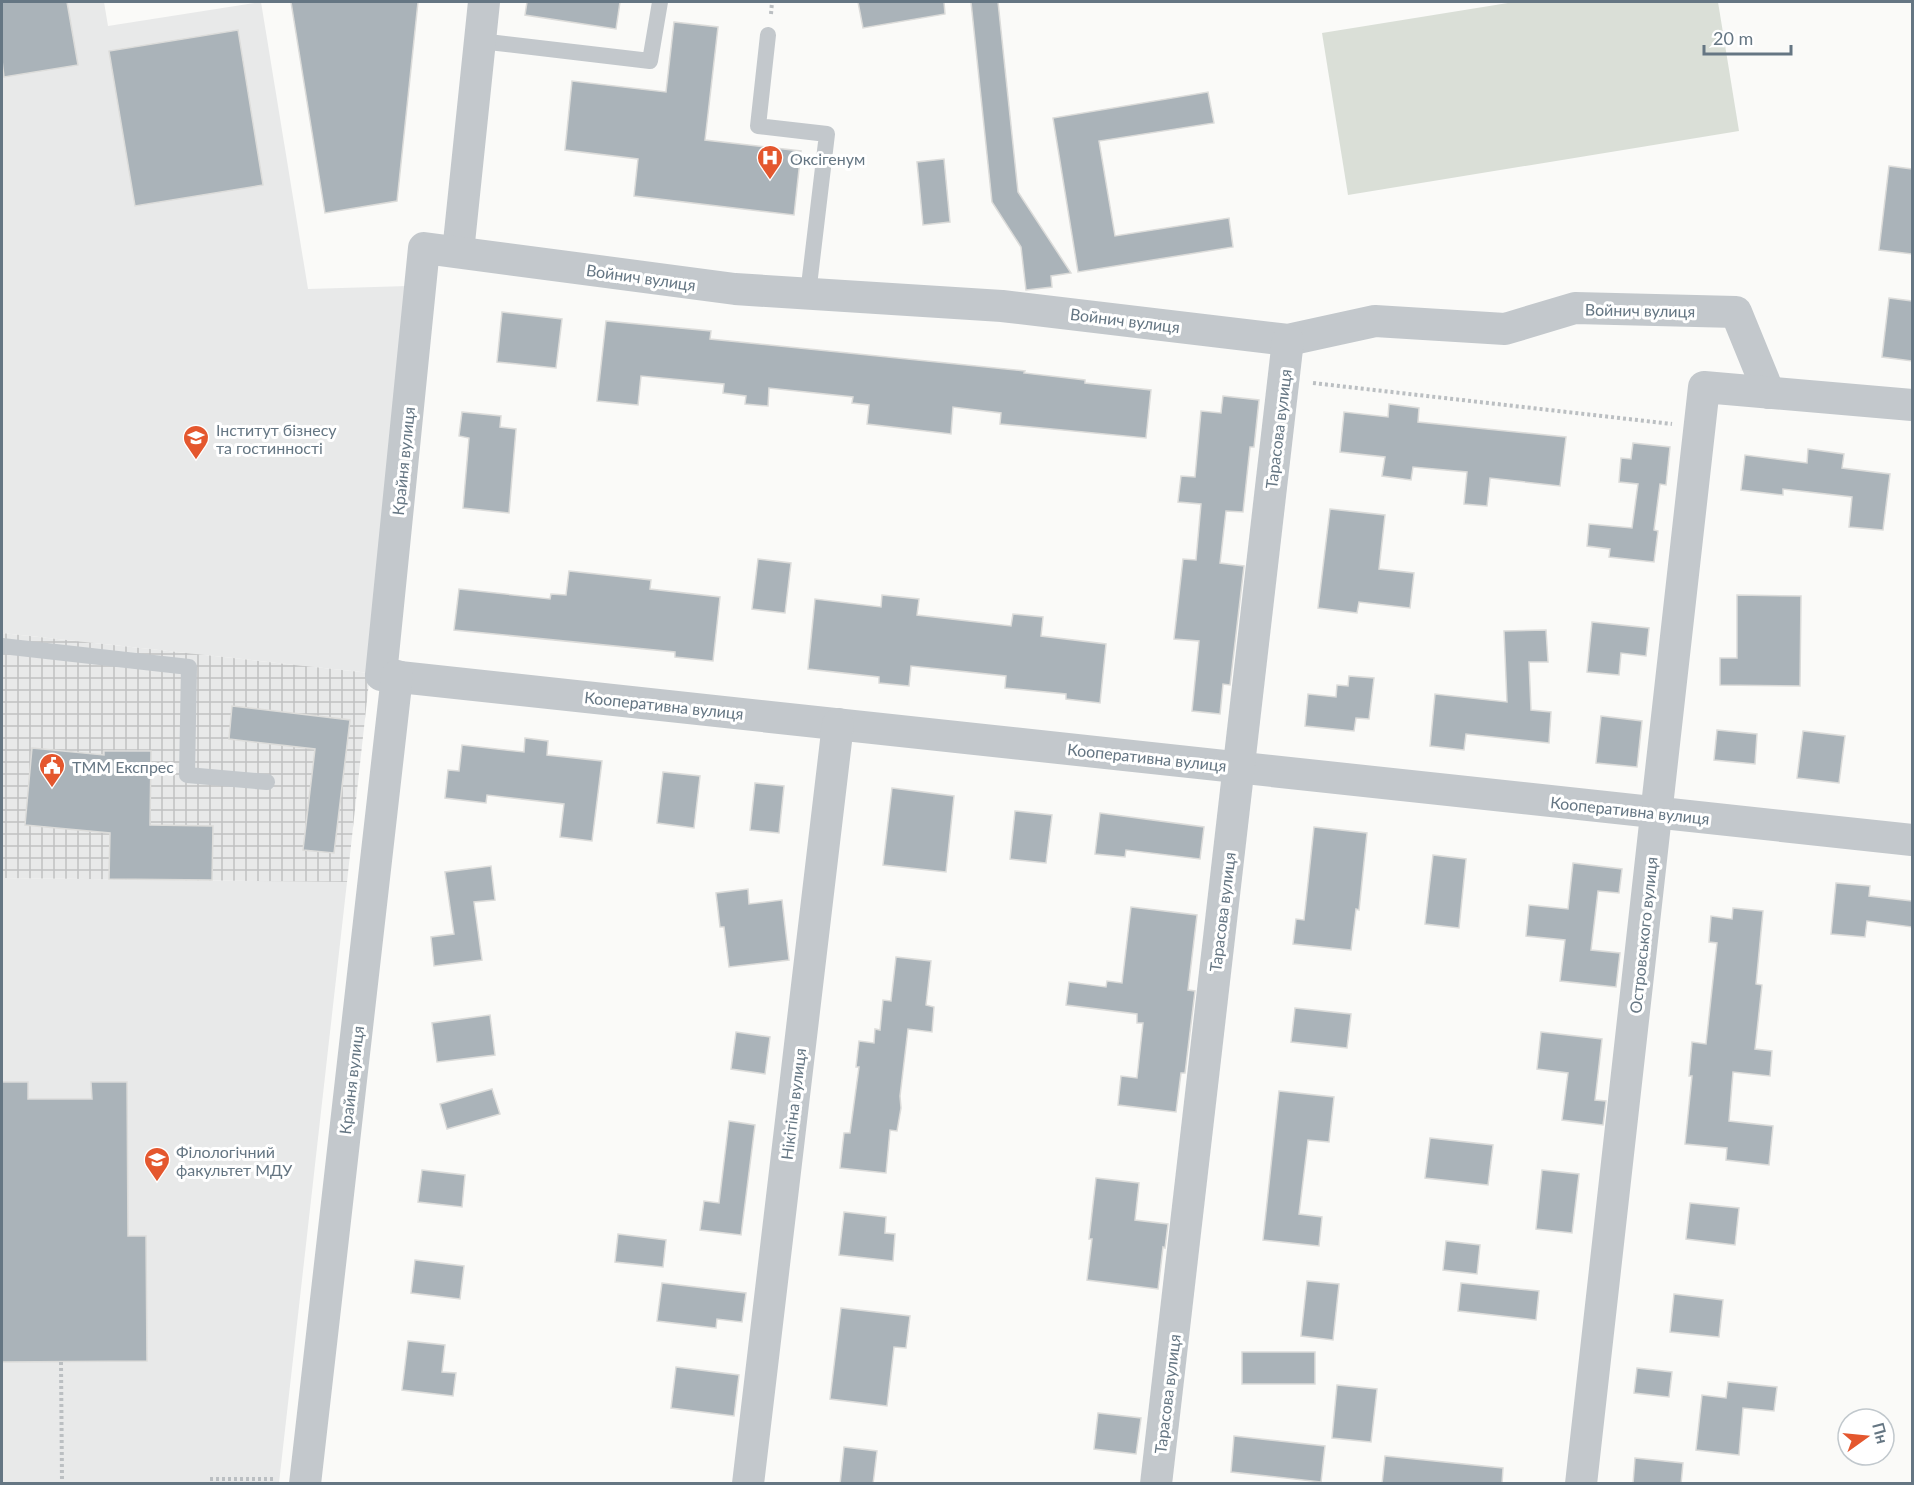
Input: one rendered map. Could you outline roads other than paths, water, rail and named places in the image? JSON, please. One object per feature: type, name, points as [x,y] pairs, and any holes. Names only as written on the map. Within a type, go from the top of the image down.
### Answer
[{"type":"street","points":[[458,252],[484,2]]},
{"type":"street","name":"Войнич вулиця","points":[[424,248],[735,289],[1002,306],[1288,340],[1375,321],[1505,329],[1575,308],[1736,312],[1768,393]]},
{"type":"street","name":"Крайня вулиця","points":[[306,1481],[389,675],[424,248]]},
{"type":"street","name":"Тарасова вулиця","points":[[1156,1484],[1288,340]]},
{"type":"street","name":"Островського вулиця","points":[[1581,1484],[1704,387],[1768,393]]},
{"type":"street","points":[[1768,393],[1912,405]]},
{"type":"street","name":"Кооперативна вулиця","points":[[389,675],[1912,840]]},
{"type":"street","name":"Нікітіна вулиця","points":[[748,1484],[838,724]]},
{"type":"lane","points":[[480,41],[650,61],[660,2]]},
{"type":"lane","points":[[768,35],[758,126],[827,134],[808,294]]},
{"type":"lane","points":[[2,646],[189,667],[187,775],[267,782]]},
{"type":"place","name":"Оксігенум","points":[[770,181]]},
{"type":"place","name":"Інститут бізнесу та гостинності","points":[[196,461]]},
{"type":"place","name":"ТММ Експрес","points":[[52,789]]},
{"type":"place","name":"Філологічний факультет МДУ","points":[[157,1183]]}]
